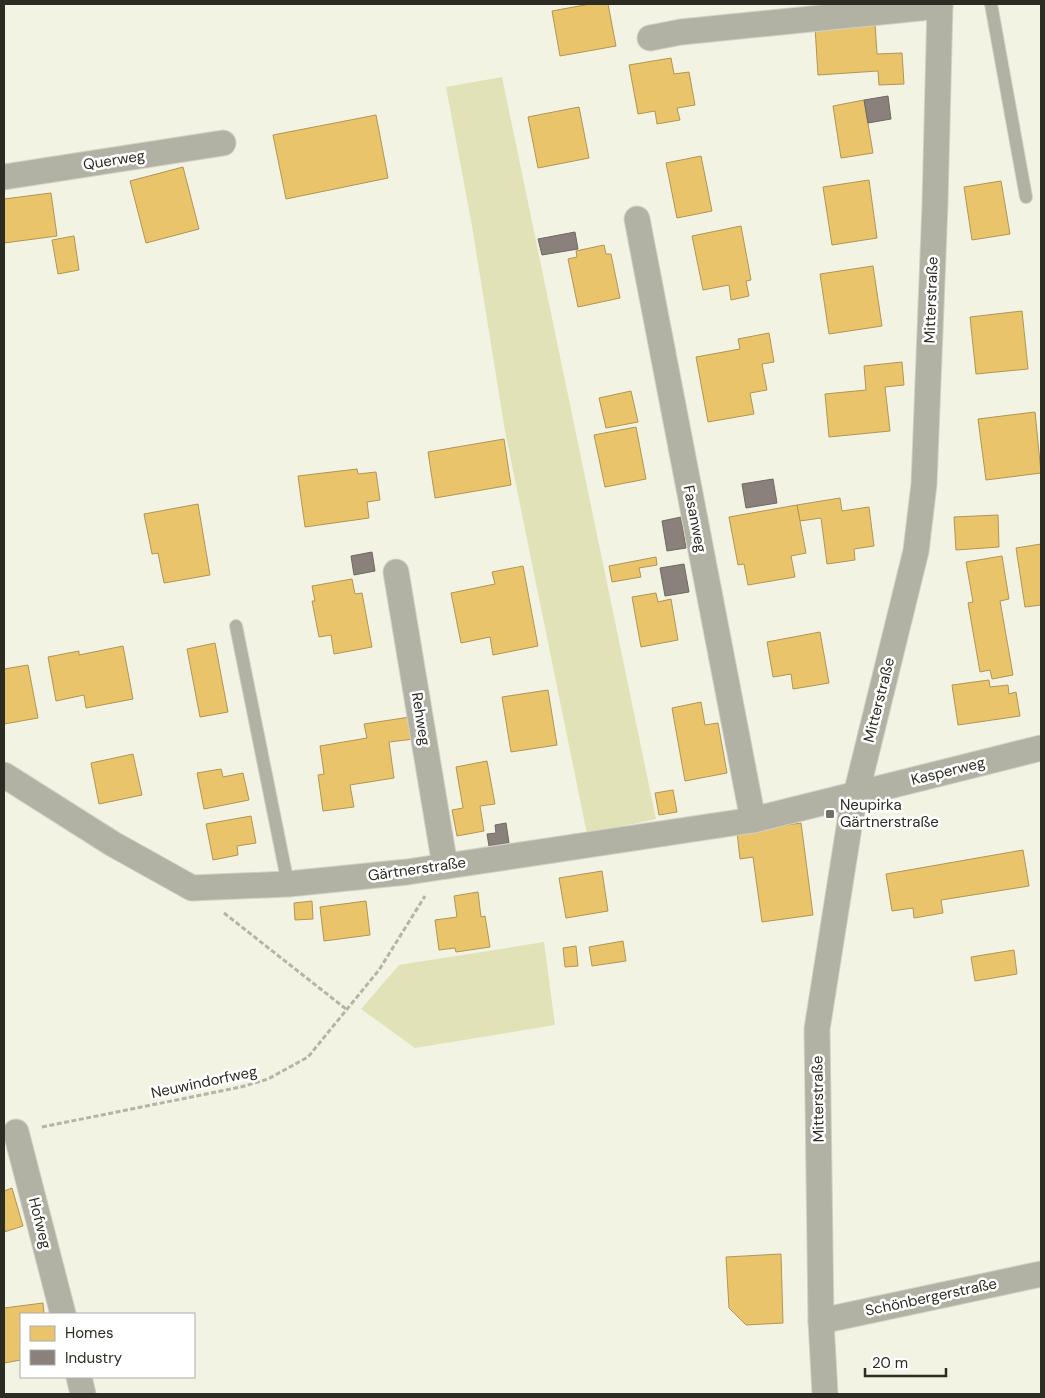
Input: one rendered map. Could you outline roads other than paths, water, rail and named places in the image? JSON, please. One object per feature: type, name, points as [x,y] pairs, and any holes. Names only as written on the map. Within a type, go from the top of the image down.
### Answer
[{"type":"street","name":"Mitterstraße","points":[[650,38],[681,32],[940,5],[935,204],[924,484],[916,550],[855,795],[817,1028],[825,1394]]},
{"type":"street","name":"Querweg","points":[[4,177],[224,143]]},
{"type":"street","name":"Fasanweg","points":[[637,219],[753,820]]},
{"type":"street","name":"Rehweg","points":[[396,572],[445,866]]},
{"type":"street","name":"Kasperweg","points":[[855,795],[1041,748]]},
{"type":"street","name":"Gärtnerstraße","points":[[4,775],[113,844],[192,888],[288,884],[406,872],[753,820],[855,795]]},
{"type":"street","name":"Hofweg","points":[[16,1132],[63,1313]]},
{"type":"street","name":"Schönbergerstraße","points":[[822,1320],[1041,1274]]},
{"type":"street","points":[[79,1378],[83,1394]]},
{"type":"lane","points":[[991,4],[1026,198]]},
{"type":"lane","points":[[236,626],[288,884]]},
{"type":"place","name":"Neupirka Gärtnerstraße","points":[[830,814]]}]
